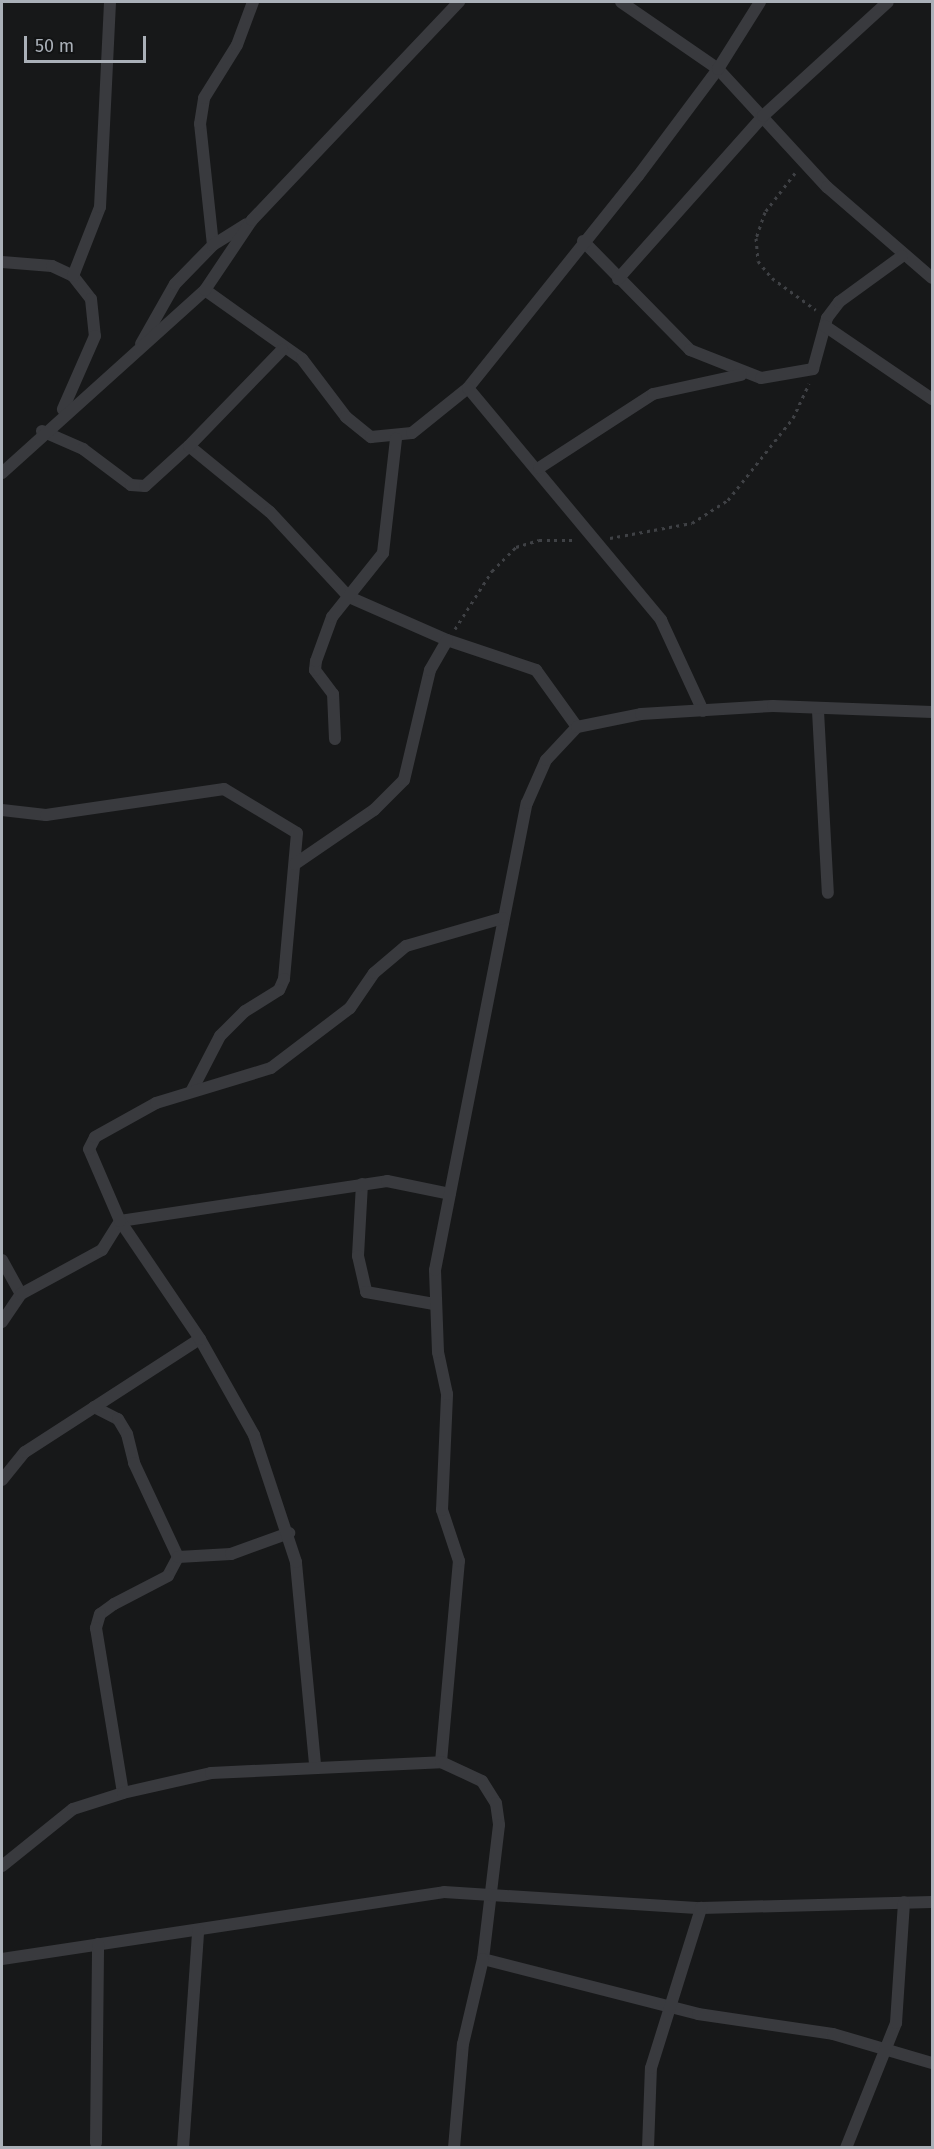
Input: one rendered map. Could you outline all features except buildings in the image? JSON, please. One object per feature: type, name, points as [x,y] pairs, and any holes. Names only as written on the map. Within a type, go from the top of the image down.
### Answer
[{"type":"street","points":[[73,276],[99,207],[110,2]]},
{"type":"street","points":[[213,245],[200,124],[204,98],[237,45],[253,2]]},
{"type":"street","points":[[2,473],[42,431],[205,290],[252,220],[459,2]]},
{"type":"street","points":[[621,2],[718,69],[803,161],[902,256],[933,278]]},
{"type":"street","points":[[205,290],[282,350],[313,369],[346,417],[371,437],[396,439],[468,388],[718,69],[760,2]]},
{"type":"street","points":[[618,279],[763,116],[888,2]]},
{"type":"street","points":[[139,349],[168,293],[213,245],[252,220]]},
{"type":"street","points":[[583,242],[690,350],[742,375],[761,378],[813,369],[826,322],[858,284],[902,256]]},
{"type":"street","points":[[2,262],[52,266],[73,276],[91,299],[95,336],[59,416]]},
{"type":"street","points":[[826,322],[933,399]]},
{"type":"street","points":[[42,431],[83,449],[131,485],[145,486],[189,446],[282,350]]},
{"type":"street","points":[[539,468],[653,394],[742,375]]},
{"type":"street","points":[[468,388],[526,462],[539,468],[591,540],[675,640],[703,711]]},
{"type":"street","points":[[335,739],[333,694],[315,670],[327,626],[383,553],[396,439]]},
{"type":"street","points":[[189,446],[270,512],[350,597],[447,640],[536,670],[577,727]]},
{"type":"street","points":[[294,864],[374,810],[404,780],[430,670],[447,640]]},
{"type":"street","points":[[441,1762],[459,1580],[442,1510],[447,1394],[434,1304],[450,1194],[503,918],[527,803],[546,760],[577,727],[641,714],[773,706],[818,711],[931,712]]},
{"type":"street","points":[[818,711],[828,893]]},
{"type":"street","points":[[2,810],[46,816],[224,789],[294,829],[294,864],[284,979],[279,990],[245,1011],[220,1036],[192,1090]]},
{"type":"street","points":[[315,1764],[309,1657],[289,1533],[254,1435],[200,1339],[120,1221],[109,1186],[91,1164],[95,1137],[192,1090],[271,1068],[350,1008],[374,973],[406,946],[503,918]]},
{"type":"street","points":[[2,1322],[21,1294],[102,1250],[120,1221],[387,1181],[450,1194]]},
{"type":"street","points":[[362,1184],[358,1256],[366,1292],[434,1304]]},
{"type":"street","points":[[2,1260],[21,1294]]},
{"type":"street","points":[[2,1480],[25,1452],[200,1339]]},
{"type":"street","points":[[94,1407],[118,1419],[128,1434],[134,1463],[178,1557]]},
{"type":"street","points":[[178,1557],[231,1554],[289,1533]]},
{"type":"street","points":[[123,1793],[96,1628],[100,1614],[114,1604],[162,1581],[178,1557]]},
{"type":"street","points":[[2,1866],[74,1809],[123,1793],[211,1773],[315,1764],[441,1762],[482,1780],[496,1803],[494,1892],[483,1959],[458,2075],[454,2148]]},
{"type":"street","points":[[2,1948],[7,1958],[444,1892],[494,1892],[701,1908],[933,1902]]},
{"type":"street","points":[[846,2148],[887,2050],[899,2008],[904,1902]]},
{"type":"street","points":[[648,2148],[645,2120],[651,2068],[673,2007],[701,1908]]},
{"type":"street","points":[[183,2148],[198,1930]]},
{"type":"street","points":[[96,2143],[98,1944]]},
{"type":"street","points":[[483,1959],[673,2007],[806,2028],[933,2063]]},
{"type":"path","points":[[803,161],[765,212],[756,238],[758,261],[772,278],[826,322]]},
{"type":"path","points":[[447,640],[492,571],[516,547],[539,540],[591,540],[692,523],[728,500],[793,418],[813,369]]}]
